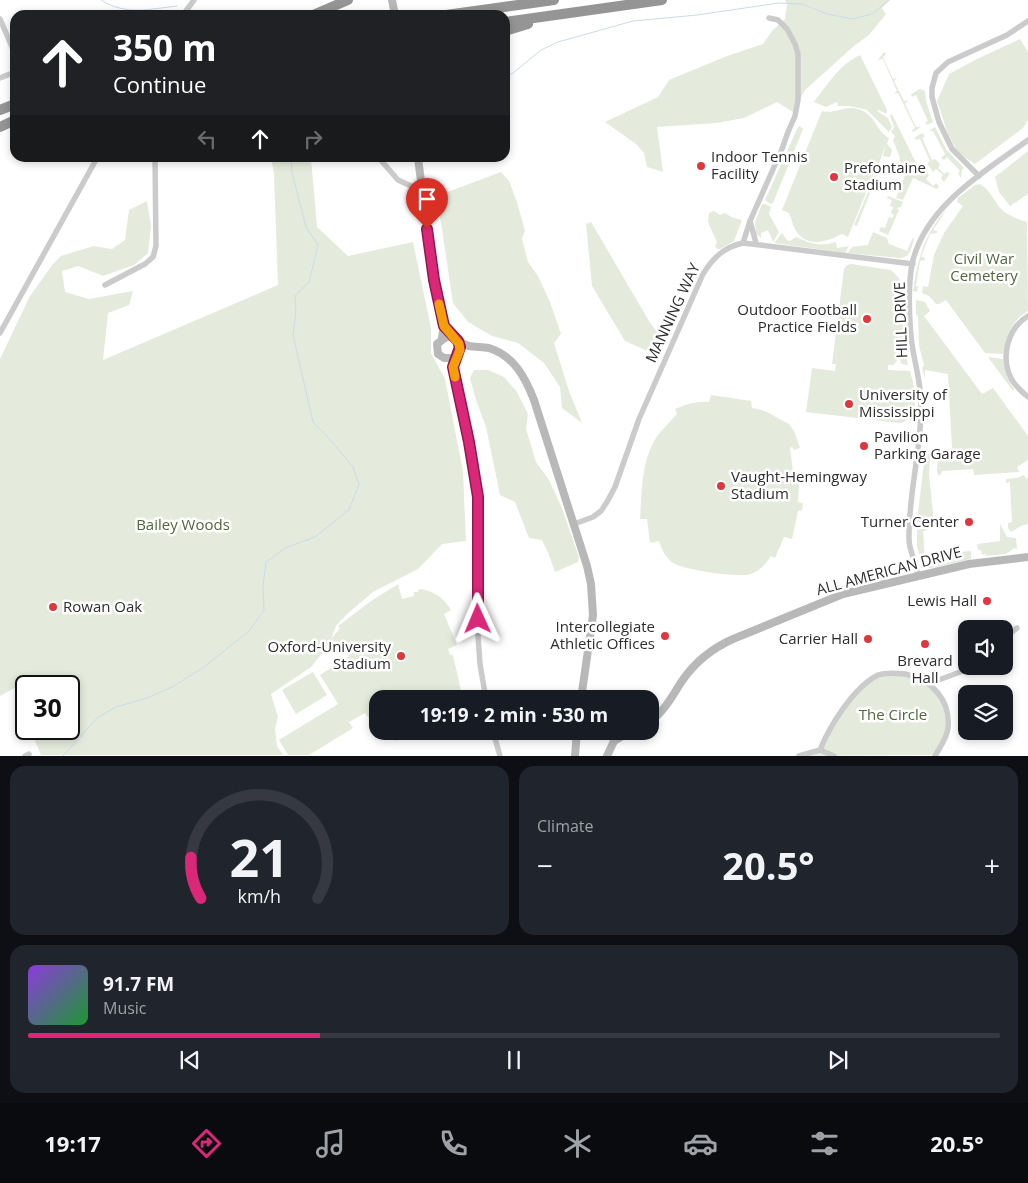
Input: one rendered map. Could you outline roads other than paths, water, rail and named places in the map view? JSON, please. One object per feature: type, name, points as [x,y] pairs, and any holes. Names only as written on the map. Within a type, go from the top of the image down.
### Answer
[{"type":"highway","points":[[325,10],[348,0]]},
{"type":"highway","points":[[482,10],[554,0]]},
{"type":"highway","points":[[510,21],[662,0]]},
{"type":"highway","points":[[510,29],[560,14]]},
{"type":"street","points":[[743,243],[750,221],[780,155],[798,100],[798,54],[795,44],[787,29],[778,20],[769,18]]},
{"type":"street","points":[[0,19],[10,42]]},
{"type":"street","points":[[979,176],[952,149],[946,138],[932,96],[936,73],[948,62],[1007,35],[1028,20]]},
{"type":"street","name":"HILL DRIVE","points":[[918,576],[909,542],[921,408],[920,380],[914,358],[911,335],[910,284],[913,264],[924,233],[944,204],[1028,140]]},
{"type":"street","points":[[0,333],[95,162]]},
{"type":"street","points":[[106,285],[133,271],[153,257],[156,246],[155,162]]},
{"type":"street","points":[[382,162],[398,180],[422,191]]},
{"type":"street","points":[[418,162],[434,280],[444,326],[442,338],[437,347],[438,354],[453,367]]},
{"type":"street","points":[[750,221],[756,243]]},
{"type":"street","name":"MANNING WAY","points":[[574,524],[601,511],[607,502],[615,487],[639,419],[703,274],[717,256],[726,249],[743,243],[756,243],[913,264]]},
{"type":"street","points":[[1028,316],[1014,329],[1006,357],[1007,368],[1012,380],[1028,397]]},
{"type":"street","points":[[444,326],[455,339],[458,353],[453,367],[469,442],[478,497],[478,636],[484,690]]},
{"type":"street","points":[[442,338],[455,339],[468,346],[488,348],[500,353],[513,362],[527,382],[574,524],[591,584],[593,615],[582,690]]},
{"type":"street","points":[[444,358],[451,359],[468,346]]},
{"type":"street","name":"ALL AMERICAN DRIVE","points":[[659,713],[697,663],[720,645],[830,599],[969,564],[1028,556]]},
{"type":"street","points":[[1013,632],[1018,628]]},
{"type":"street","points":[[820,750],[825,738],[854,694],[864,684],[880,674],[896,673],[913,676],[931,684],[941,697],[948,723],[946,737],[935,756]]},
{"type":"street","points":[[931,684],[958,673]]},
{"type":"street","points":[[496,740],[500,756]]},
{"type":"street","points":[[575,756],[576,740]]},
{"type":"street","points":[[607,756],[616,740]]},
{"type":"street","points":[[799,756],[820,750],[834,756]]},
{"type":"waterway","points":[[101,0],[110,5],[129,10],[177,6]]},
{"type":"waterway","points":[[510,74],[541,50],[558,42],[633,21],[697,15],[779,3],[802,4],[827,14],[853,19],[872,14],[889,0]]},
{"type":"waterway","points":[[63,756],[97,718],[116,707],[147,698],[172,687],[204,667],[249,631],[264,610],[263,586],[266,562],[285,548],[315,537],[349,510],[359,484],[353,467],[313,422],[293,335],[296,310],[295,296],[309,282],[318,245],[306,227],[292,173],[291,162]]},
{"type":"place","name":"Indoor Tennis Facility","points":[[701,166]]},
{"type":"place","name":"Prefontaine Stadium","points":[[834,177]]},
{"type":"place","name":"Outdoor Football Practice Fields","points":[[867,319]]},
{"type":"place","name":"University of Mississippi","points":[[849,404]]},
{"type":"place","name":"Pavilion Parking Garage","points":[[864,446]]},
{"type":"place","name":"Vaught-Hemingway Stadium","points":[[721,486]]},
{"type":"place","name":"Turner Center","points":[[969,522]]},
{"type":"place","name":"Lewis Hall","points":[[987,601]]},
{"type":"place","name":"Rowan Oak","points":[[53,607]]},
{"type":"place","name":"Intercollegiate Athletic Offices","points":[[665,636]]},
{"type":"place","name":"Carrier Hall","points":[[868,639]]},
{"type":"place","name":"Brevard Hall","points":[[925,644]]},
{"type":"place","name":"Oxford-University Stadium","points":[[401,656]]},
{"type":"park label","name":"Civil War Cemetery","points":[[984,268]]},
{"type":"park label","name":"Bailey Woods","points":[[183,525]]},
{"type":"park label","name":"The Circle","points":[[893,715]]}]
